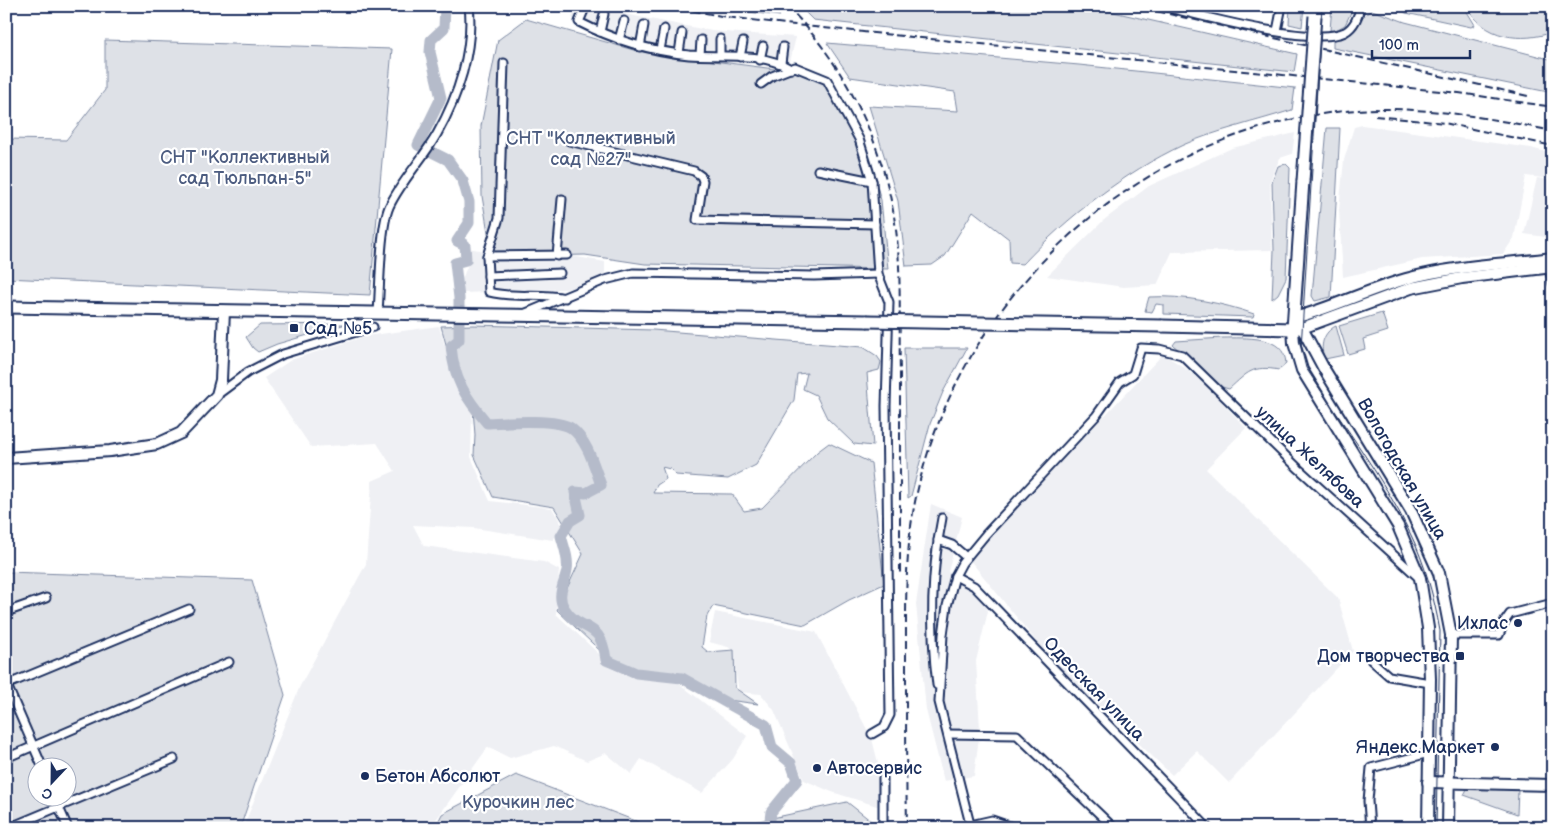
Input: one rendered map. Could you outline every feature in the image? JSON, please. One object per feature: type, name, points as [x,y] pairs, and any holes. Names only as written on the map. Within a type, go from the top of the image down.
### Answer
[{"type":"main road","name":"Вологодская улица","points":[[1315,11],[1294,343],[1302,370],[1398,526],[1420,578],[1428,628],[1430,683],[1428,828]]},
{"type":"main road","points":[[6,307],[1257,328],[1296,325],[1332,307],[1382,287],[1426,274],[1552,265]]},
{"type":"main road","points":[[6,458],[110,451],[157,444],[180,433],[218,395],[221,380],[224,311]]},
{"type":"main road","name":"Вологодская улица","points":[[1296,325],[1411,511],[1438,573],[1451,635],[1448,828]]},
{"type":"main road","points":[[1428,782],[1449,781],[1553,785]]},
{"type":"street","points":[[378,313],[385,222],[389,207],[437,134],[448,112],[467,59],[469,6]]},
{"type":"street","points":[[1162,6],[1278,31],[1306,35],[1340,34],[1353,25],[1360,6]]},
{"type":"street","points":[[1278,31],[1282,6]]},
{"type":"street","points":[[585,8],[579,22],[640,47],[679,53],[740,57],[780,63],[791,69]]},
{"type":"street","points":[[600,32],[604,14]]},
{"type":"street","points":[[619,40],[624,21]]},
{"type":"street","points":[[640,47],[644,25]]},
{"type":"street","points":[[660,50],[664,29]]},
{"type":"street","points":[[679,53],[682,33]]},
{"type":"street","points":[[720,39],[720,55]]},
{"type":"street","points":[[700,55],[701,40]]},
{"type":"street","points":[[740,57],[743,42]]},
{"type":"street","points":[[760,60],[763,46]]},
{"type":"street","points":[[780,63],[783,47]]},
{"type":"street","points":[[504,63],[499,218],[487,256],[489,292],[504,296],[547,294],[565,298]]},
{"type":"street","points":[[761,84],[772,76],[795,68],[827,80],[859,139],[872,181],[878,274],[889,302],[886,406],[890,715],[884,727],[872,734]]},
{"type":"street","points":[[569,141],[694,171],[701,176],[703,181],[697,220],[875,224]]},
{"type":"street","points":[[818,170],[872,181]]},
{"type":"street","points":[[557,256],[562,199]]},
{"type":"street","points":[[487,256],[567,256]]},
{"type":"street","points":[[1552,265],[1553,284]]},
{"type":"street","points":[[488,276],[560,273]]},
{"type":"street","points":[[519,315],[565,298],[605,280],[633,273],[814,276],[878,274]]},
{"type":"street","points":[[218,395],[248,372],[283,354],[372,327]]},
{"type":"street","name":"улица Желябова","points":[[966,557],[1096,416],[1120,382],[1133,374],[1141,348],[1159,349],[1182,355],[1299,469],[1420,578]]},
{"type":"street","points":[[942,518],[938,540],[931,625],[939,702],[971,826],[992,820],[1015,828]]},
{"type":"street","points":[[938,540],[952,545],[966,557],[955,576],[947,606],[943,635],[939,702]]},
{"type":"street","name":"Одесская улица","points":[[955,576],[974,586],[1208,828]]},
{"type":"street","points":[[6,612],[46,598]]},
{"type":"street","points":[[1451,635],[1500,635],[1504,621],[1510,614],[1553,603]]},
{"type":"street","points":[[38,756],[6,684],[189,609]]},
{"type":"street","points":[[1371,660],[1389,676],[1430,683]]},
{"type":"street","points":[[6,758],[229,662]]},
{"type":"street","points":[[948,734],[1017,735],[1114,828]]},
{"type":"street","points":[[1370,828],[1368,801],[1371,768],[1429,753]]},
{"type":"street","points":[[8,828],[174,759]]},
{"type":"street","points":[[883,778],[883,828]]},
{"type":"street","points":[[59,807],[68,828]]},
{"type":"shaded area","points":[[576,6],[602,6],[624,14],[712,31],[796,37],[789,66],[709,53],[653,50],[572,18]]},
{"type":"shaded area","points":[[1362,125],[1531,148],[1553,154],[1553,179],[1526,176],[1514,238],[1503,254],[1422,259],[1343,277],[1339,210],[1344,160],[1354,127]]},
{"type":"shaded area","points":[[1295,133],[1292,154],[1280,158],[1270,181],[1272,250],[1172,252],[1157,285],[1124,287],[1047,276],[1104,220],[1149,186],[1232,148]]},
{"type":"shaded area","points":[[1537,178],[1553,181],[1553,238],[1524,234]]},
{"type":"shaded area","points":[[468,248],[502,254],[560,254],[605,262],[605,273],[587,284],[566,289],[463,293],[462,279],[470,260]]},
{"type":"shaded area","points":[[439,326],[457,387],[472,410],[471,457],[490,501],[552,508],[562,525],[553,540],[474,528],[413,525],[424,546],[544,562],[559,570],[556,614],[599,654],[608,667],[633,678],[677,682],[747,736],[733,759],[702,793],[641,759],[631,774],[606,753],[587,761],[554,746],[510,758],[488,747],[430,828],[243,828],[300,686],[366,564],[372,481],[395,471],[377,443],[311,447],[264,378],[291,360],[366,336]]},
{"type":"shaded area","points":[[1163,354],[1185,368],[1206,386],[1246,428],[1206,469],[1338,598],[1353,651],[1229,783],[1197,751],[1172,775],[1054,663],[969,559]]},
{"type":"shaded area","points":[[931,504],[962,517],[948,572],[975,584],[988,611],[976,661],[980,729],[974,776],[944,781],[926,710],[916,604]]},
{"type":"shaded area","points":[[715,612],[816,632],[872,739],[882,779],[880,807],[832,792],[804,780],[774,710],[761,694],[739,692],[732,650],[728,647],[709,642]]},
{"type":"green space","points":[[702,6],[772,6],[780,16]]},
{"type":"green space","points":[[799,6],[1087,6],[1297,54],[1294,72],[813,20]]},
{"type":"green space","points":[[1290,6],[1304,6],[1302,27],[1289,24]]},
{"type":"green space","points":[[1332,6],[1354,6],[1345,25],[1334,31],[1330,30]]},
{"type":"green space","points":[[1395,6],[1452,6],[1466,10],[1475,25],[1471,27],[1406,13]]},
{"type":"green space","points":[[1467,6],[1553,6],[1553,32],[1529,37],[1504,36],[1483,26]]},
{"type":"green space","points":[[1372,10],[1405,22],[1553,60],[1553,93],[1333,48],[1333,38],[1348,33]]},
{"type":"green space","name":"СНТ \"Коллективный сад №27\"","points":[[526,19],[637,51],[828,76],[864,141],[881,200],[888,269],[645,264],[585,255],[492,257],[482,196],[481,126],[498,40]]},
{"type":"green space","name":"СНТ \"Коллективный сад Тюльпан-5\"","points":[[105,40],[392,49],[370,295],[6,278],[6,139],[66,140],[105,90]]},
{"type":"green space","points":[[827,43],[1079,65],[1295,88],[1292,110],[1195,140],[1161,156],[1118,182],[1058,229],[1023,264],[1010,263],[1009,239],[973,211],[945,256],[932,265],[906,266],[898,201],[869,106],[958,111],[955,92],[850,77]]},
{"type":"green space","points":[[1327,128],[1340,128],[1331,297],[1315,301],[1312,296]]},
{"type":"green space","points":[[1286,164],[1290,168],[1286,278],[1278,294],[1272,299],[1274,250],[1272,182],[1278,166]]},
{"type":"green space","points":[[1149,297],[1175,297],[1203,301],[1229,306],[1254,314],[1253,317],[1164,314],[1164,305],[1156,304],[1152,312],[1145,311]]},
{"type":"green space","points":[[1382,313],[1388,331],[1363,339],[1365,349],[1348,354],[1339,326]]},
{"type":"green space","points":[[346,324],[277,344],[258,352],[246,337],[260,325]]},
{"type":"green space","points":[[473,325],[653,330],[863,347],[877,356],[881,362],[879,370],[867,373],[873,446],[854,444],[827,418],[816,395],[803,389],[807,373],[797,374],[794,400],[756,465],[728,479],[676,475],[670,469],[662,467],[666,479],[657,485],[653,493],[732,494],[744,511],[762,508],[817,452],[829,443],[871,463],[884,584],[849,600],[805,625],[713,606],[707,616],[702,647],[708,652],[734,650],[735,688],[758,704],[720,699],[674,672],[656,679],[611,661],[557,610],[583,554],[554,507],[493,497],[474,455],[473,409],[457,385],[441,326]]},
{"type":"green space","points":[[1336,326],[1344,355],[1325,359],[1322,350],[1323,340],[1328,332]]},
{"type":"green space","points":[[1252,338],[1271,343],[1279,347],[1284,354],[1286,364],[1279,370],[1262,368],[1251,371],[1229,389],[1222,387],[1173,345],[1176,341]]},
{"type":"green space","points":[[904,348],[967,348],[943,392],[930,424],[911,496],[908,498]]},
{"type":"green space","points":[[6,572],[252,580],[285,695],[240,828],[6,828]]},
{"type":"green space","name":"Курочкин лес","points":[[516,775],[654,828],[435,828],[442,814]]},
{"type":"green space","points":[[1468,787],[1518,790],[1517,814],[1464,795]]},
{"type":"green space","points":[[847,802],[880,828],[707,828],[749,823]]},
{"type":"waterway","points":[[445,6],[444,28],[431,40],[430,52],[441,98],[418,145],[448,160],[463,181],[469,202],[469,223],[457,241],[465,245],[466,260],[455,263],[459,298],[459,340],[451,346],[458,378],[467,396],[487,423],[530,421],[554,423],[571,428],[582,440],[590,454],[601,485],[586,493],[575,492],[580,515],[570,521],[561,536],[567,562],[561,594],[564,608],[570,616],[595,632],[600,638],[606,660],[636,673],[682,678],[766,725],[772,747],[791,763],[797,780],[771,812],[769,828]]},
{"type":"tram line","points":[[1322,6],[1301,348],[1306,368],[1399,511],[1415,544],[1428,580],[1440,631],[1436,828]]},
{"type":"railway","points":[[669,6],[726,17],[795,25],[1459,93],[1553,107]]},
{"type":"railway","points":[[787,6],[810,31],[830,58],[864,118],[877,149],[894,215],[899,280],[900,574]]},
{"type":"railway","points":[[1134,6],[1528,96]]},
{"type":"railway","points":[[907,828],[906,594],[912,516],[939,423],[972,354],[1016,291],[1069,236],[1129,189],[1196,152],[1269,125],[1345,111],[1398,109],[1450,113],[1553,131]]},
{"type":"railway","points":[[1375,116],[1444,123],[1553,146]]},
{"type":"place","name":"Сад №5","points":[[294,328]]},
{"type":"place","name":"Ихлас","points":[[1518,623]]},
{"type":"place","name":"Дом творчества","points":[[1460,656]]},
{"type":"place","name":"Яндекс.Маркет","points":[[1495,747]]},
{"type":"place","name":"Автосервис","points":[[817,768]]},
{"type":"place","name":"Бетон Абсолют","points":[[365,776]]}]
